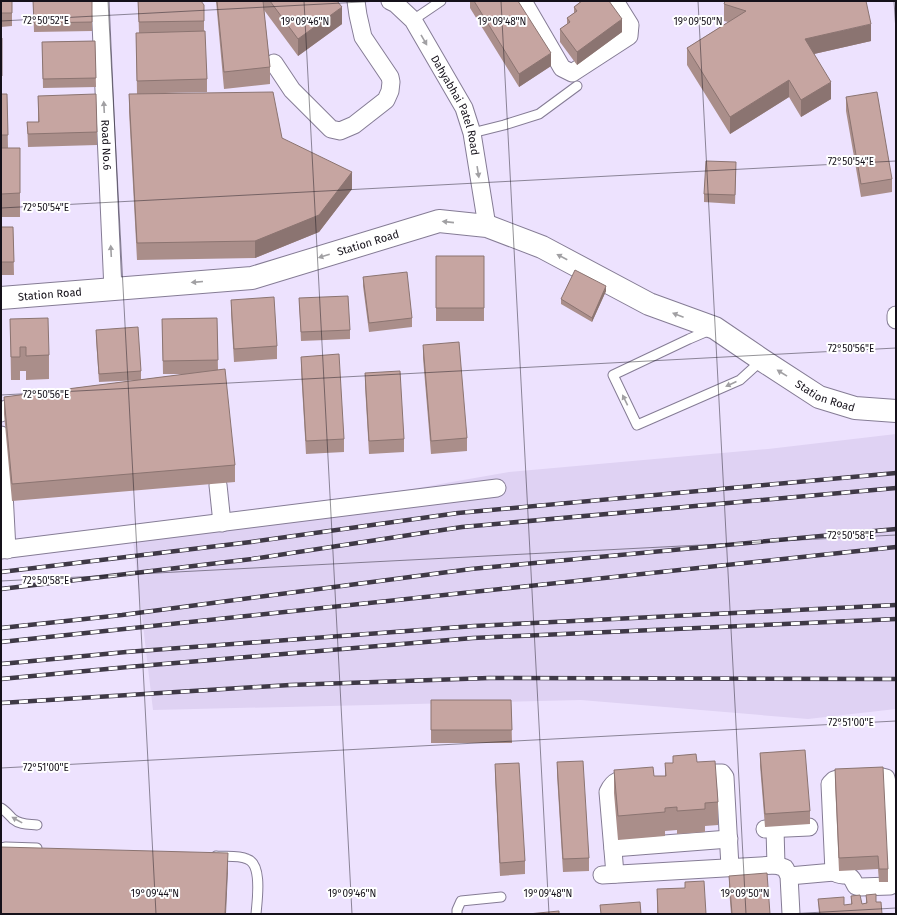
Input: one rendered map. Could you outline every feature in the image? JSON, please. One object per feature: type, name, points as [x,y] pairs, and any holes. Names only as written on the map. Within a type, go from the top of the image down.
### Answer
[{"type":"street","name":"Road No.6","points":[[100,1],[113,290]]},
{"type":"street","points":[[274,63],[292,90],[331,130],[340,131],[354,125],[386,100],[390,91],[391,82],[390,77],[363,37],[356,1]]},
{"type":"street","name":"Dahyabhai Patel Road","points":[[390,1],[396,4],[413,20],[464,108],[472,134],[487,226]]},
{"type":"street","points":[[522,1],[562,68],[572,73],[629,36],[630,25],[614,1]]},
{"type":"street","name":"Station Road","points":[[1,298],[252,278],[439,221],[487,226],[542,247],[649,304],[715,328],[819,396],[855,408],[896,411]]},
{"type":"street","points":[[896,315],[896,320]]},
{"type":"street","points":[[1,413],[3,410],[8,408],[45,404]]},
{"type":"street","points":[[1,435],[4,550],[498,488]]},
{"type":"street","points":[[218,485],[222,523]]},
{"type":"street","points":[[679,775],[717,772],[722,773],[725,777],[730,867]]},
{"type":"street","points":[[656,777],[618,780],[610,787],[608,792],[613,848],[608,874],[730,867],[834,872],[838,875],[847,875],[851,877],[856,886],[890,886],[893,883],[887,779],[885,777],[837,779],[830,784],[834,872]]},
{"type":"street","points":[[791,914],[782,870],[770,829],[809,827]]},
{"type":"street","points":[[613,848],[729,838]]},
{"type":"lane","points":[[413,20],[441,1]]},
{"type":"lane","points":[[472,134],[539,114],[577,86]]},
{"type":"lane","points":[[715,328],[613,375],[637,425],[740,380],[762,360]]},
{"type":"lane","points":[[1,808],[5,810],[14,820],[21,824],[37,825]]},
{"type":"lane","points":[[2,846],[45,848]]},
{"type":"lane","points":[[207,856],[242,857],[249,859],[253,863],[257,872],[258,881],[256,914]]},
{"type":"lane","points":[[457,914],[461,901],[501,897]]},
{"type":"shaded area","points":[[896,434],[896,709],[808,719],[581,700],[153,710],[132,532],[355,499],[509,472],[768,449]]},
{"type":"building","points":[[1,1],[12,1],[12,13],[1,13]]},
{"type":"building","points":[[33,1],[92,1],[92,22],[34,23]]},
{"type":"building","points":[[138,1],[201,1],[204,5],[204,21],[139,22]]},
{"type":"building","points":[[217,1],[263,1],[270,67],[224,72]]},
{"type":"building","points":[[270,1],[337,1],[342,7],[298,39]]},
{"type":"building","points":[[474,1],[518,1],[551,53],[519,74]]},
{"type":"building","points":[[582,1],[609,1],[622,19],[577,52],[560,29],[570,22],[567,18],[577,11],[574,7]]},
{"type":"building","points":[[725,1],[866,1],[871,24],[805,39],[831,82],[801,100],[789,80],[730,117],[687,48],[746,11],[724,4]]},
{"type":"building","points":[[205,31],[207,79],[137,81],[136,33]]},
{"type":"building","points":[[2,38],[2,76],[1,76]]},
{"type":"building","points":[[95,41],[96,78],[43,79],[42,42]]},
{"type":"building","points":[[273,92],[282,138],[352,172],[319,215],[255,241],[137,243],[129,94]]},
{"type":"building","points":[[877,92],[892,179],[861,184],[846,97]]},
{"type":"building","points":[[1,94],[7,94],[8,135],[1,135]]},
{"type":"building","points":[[96,94],[97,132],[28,134],[27,122],[39,122],[38,96]]},
{"type":"building","points":[[1,148],[20,148],[20,193],[1,194]]},
{"type":"building","points":[[706,161],[736,162],[735,195],[704,194]]},
{"type":"building","points":[[1,227],[13,227],[14,262],[1,262]]},
{"type":"building","points":[[436,256],[484,256],[484,308],[436,308]]},
{"type":"building","points":[[575,270],[606,286],[592,318],[561,299]]},
{"type":"building","points":[[407,272],[412,318],[369,323],[363,277]]},
{"type":"building","points":[[348,296],[350,330],[301,332],[299,298]]},
{"type":"building","points":[[274,297],[277,346],[234,349],[231,300]]},
{"type":"building","points":[[48,318],[49,355],[26,356],[26,347],[20,347],[20,357],[11,357],[10,319]]},
{"type":"building","points":[[217,318],[218,360],[163,361],[162,319]]},
{"type":"building","points":[[138,327],[141,371],[99,374],[96,330]]},
{"type":"building","points":[[459,342],[467,438],[431,441],[423,345]]},
{"type":"building","points":[[339,354],[344,439],[306,441],[301,357]]},
{"type":"building","points":[[225,369],[235,465],[12,484],[4,397]]},
{"type":"building","points":[[400,371],[404,439],[369,441],[365,373]]},
{"type":"building","points":[[431,700],[511,700],[512,730],[431,730]]},
{"type":"building","points":[[805,750],[810,811],[765,814],[760,753]]},
{"type":"building","points":[[696,754],[697,762],[715,761],[718,802],[705,803],[705,809],[677,811],[677,807],[665,808],[665,812],[618,816],[614,770],[653,767],[654,776],[666,776],[665,763],[673,763],[673,756]]},
{"type":"building","points":[[583,761],[589,858],[563,859],[557,762]]},
{"type":"building","points":[[519,763],[525,861],[500,863],[495,764]]},
{"type":"building","points":[[883,767],[888,869],[879,869],[878,856],[839,858],[835,769]]},
{"type":"building","points":[[1,847],[228,853],[225,914],[1,914]]},
{"type":"building","points":[[767,873],[770,914],[732,914],[729,876]]},
{"type":"building","points":[[704,881],[706,914],[658,914],[657,889],[685,888],[685,882]]},
{"type":"building","points":[[876,894],[876,902],[881,902],[882,914],[820,914],[818,899],[844,897],[844,905],[852,904],[851,896],[860,895],[862,904],[867,903],[866,895]]},
{"type":"building","points":[[640,902],[641,914],[601,914],[600,905]]},
{"type":"building","points":[[559,911],[559,914],[528,914]]},
{"type":"railway","points":[[1,572],[251,542],[458,513],[896,473]]},
{"type":"railway","points":[[1,589],[252,559],[462,527],[896,488]]},
{"type":"railway","points":[[1,628],[122,615],[471,569],[896,529]]},
{"type":"railway","points":[[1,642],[896,547]]},
{"type":"railway","points":[[1,664],[126,652],[474,626],[896,605]]},
{"type":"railway","points":[[1,679],[473,638],[896,619]]},
{"type":"railway","points":[[1,703],[290,685],[489,678],[896,679]]}]
